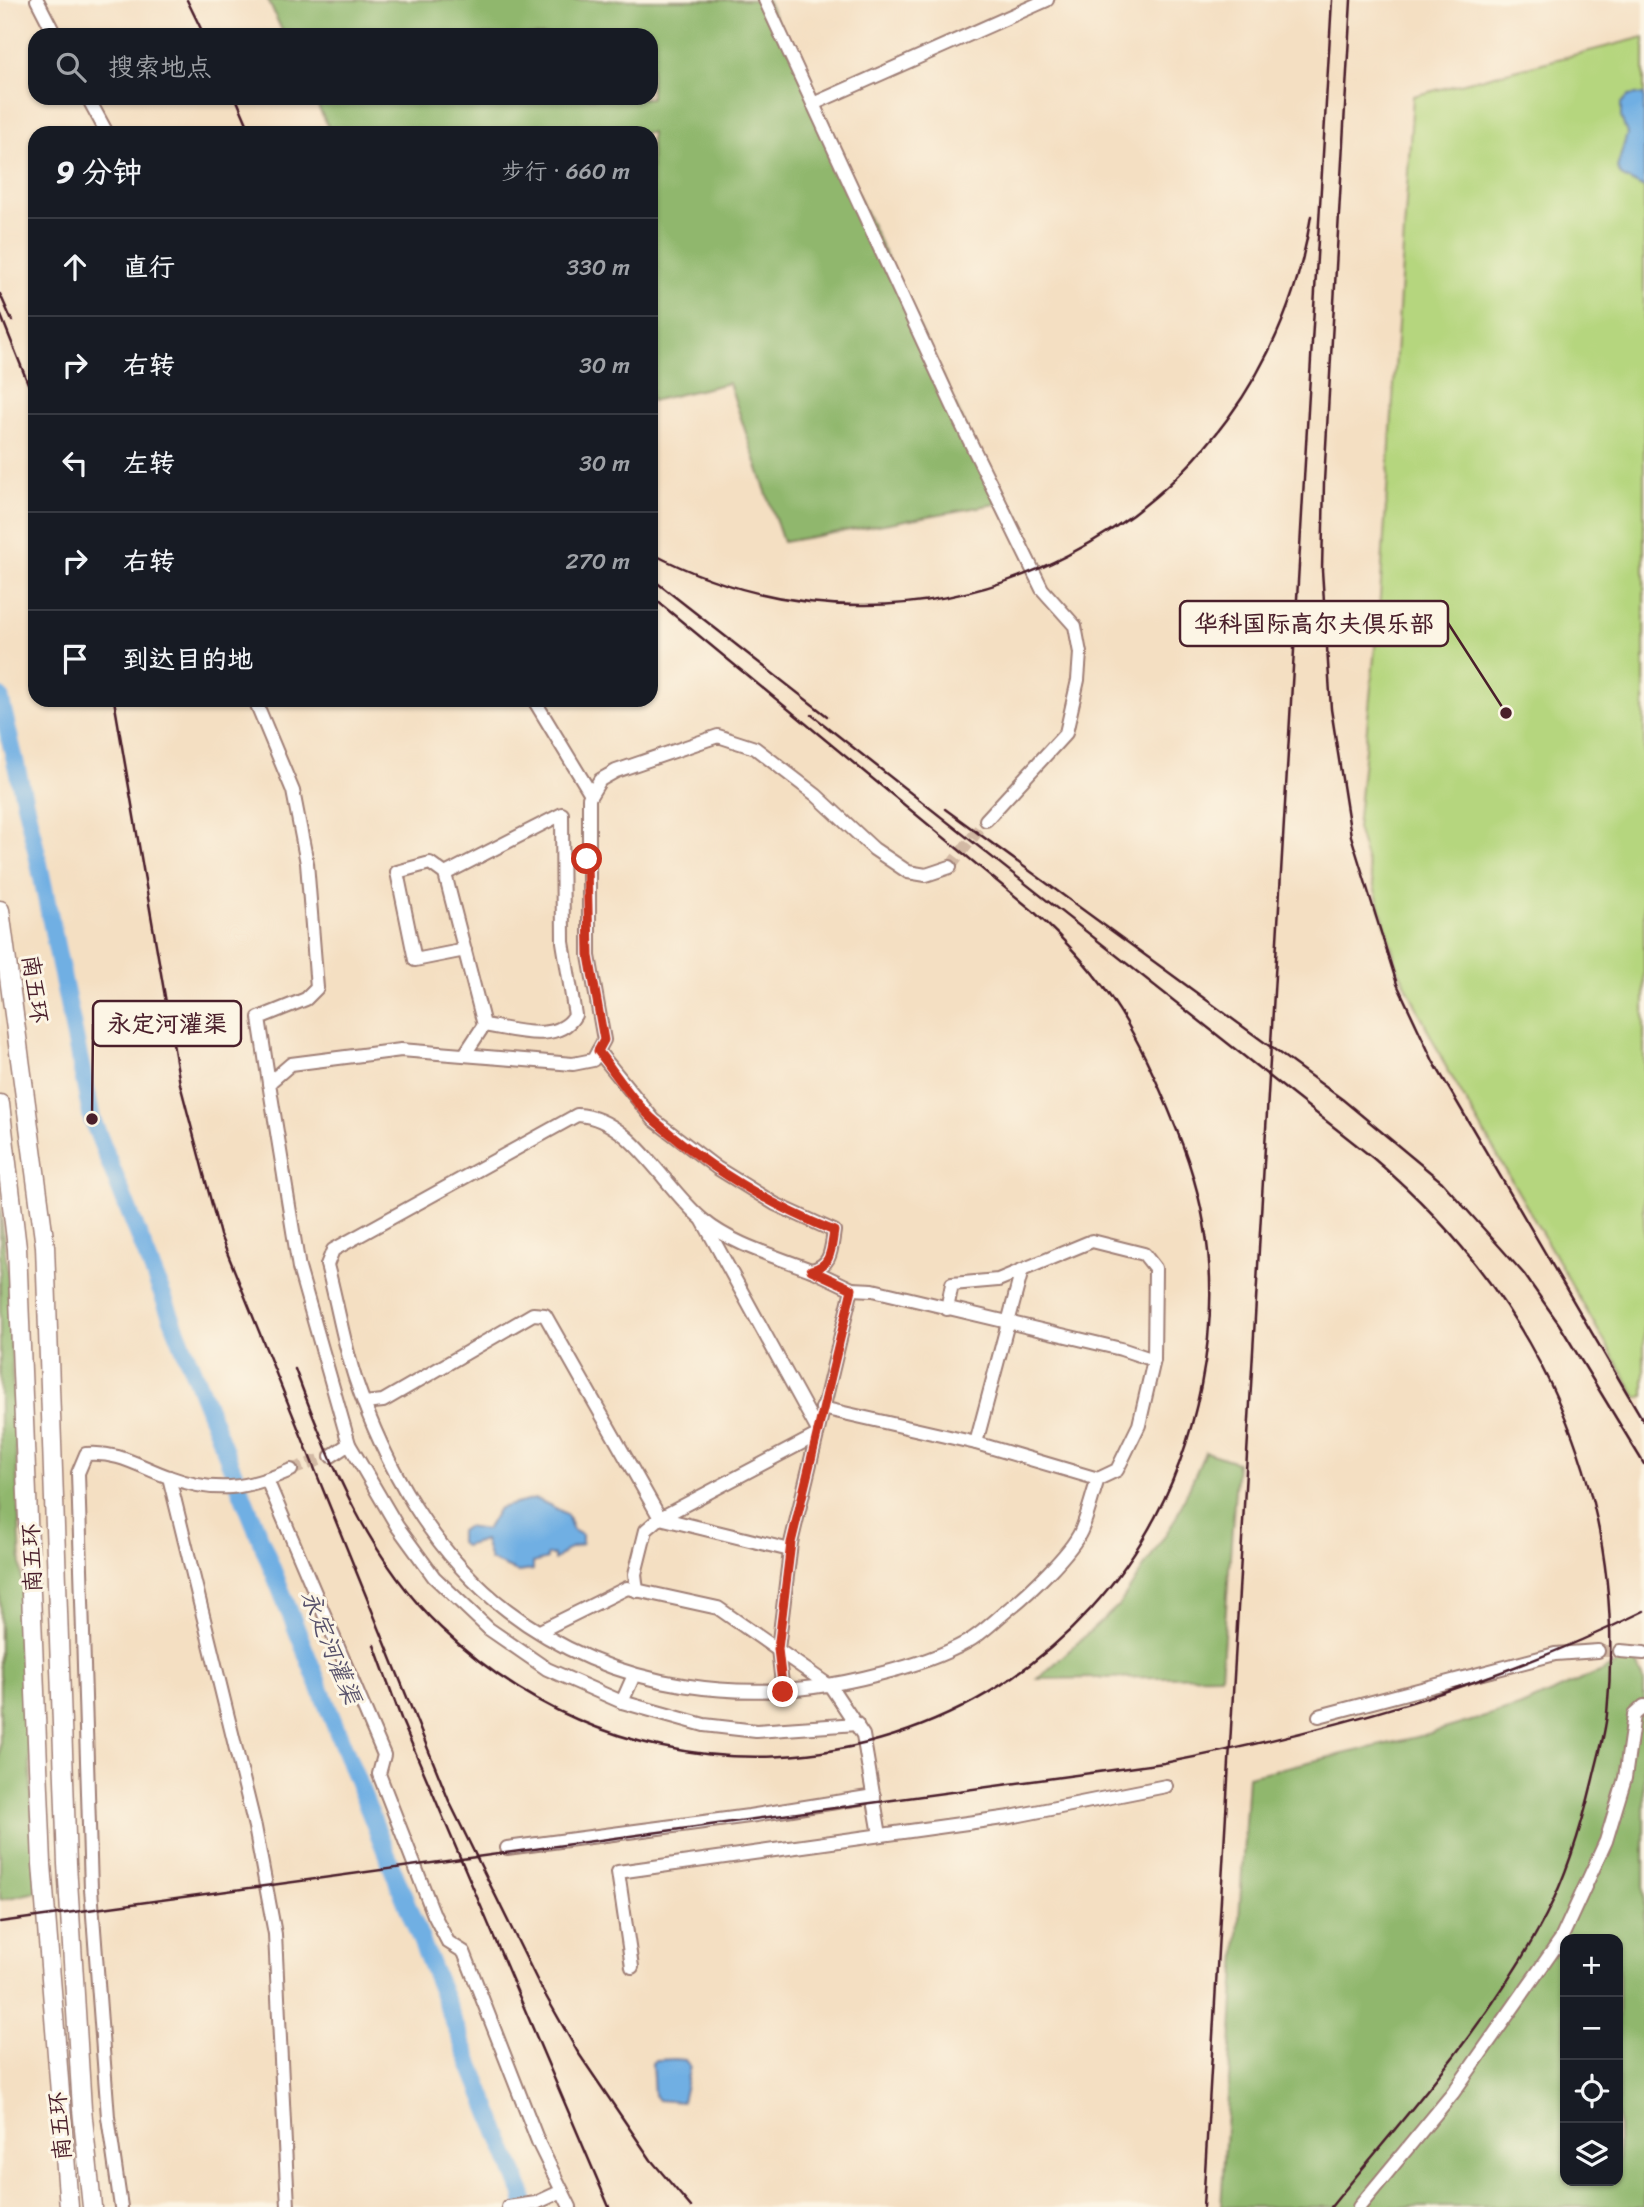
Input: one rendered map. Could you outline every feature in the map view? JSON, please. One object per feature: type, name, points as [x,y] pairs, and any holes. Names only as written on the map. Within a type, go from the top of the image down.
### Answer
[{"type":"highway","name":"南五环","points":[[0,909],[45,1246],[67,1864],[82,2109],[92,2207]]},
{"type":"highway","name":"南五环","points":[[0,1104],[17,1248],[41,1864],[69,2207]]},
{"type":"street","points":[[37,0],[51,28]]},
{"type":"street","points":[[765,0],[956,413],[1042,589],[1075,626],[1080,653],[1078,680],[1066,733],[986,820]]},
{"type":"street","points":[[813,104],[1047,0]]},
{"type":"street","points":[[92,105],[103,126]]},
{"type":"street","points":[[259,707],[293,791],[307,863],[317,988],[306,999],[259,1018],[299,1268],[349,1444],[397,1526],[443,1586],[489,1629],[547,1669],[622,1702],[704,1725],[756,1731],[857,1724]]},
{"type":"street","points":[[538,707],[591,794]]},
{"type":"street","points":[[269,1083],[291,1064],[401,1050],[573,1064],[593,1060],[604,1040],[589,956],[587,859],[591,794],[600,780],[616,771],[718,736],[755,748],[816,795],[874,849],[908,872],[926,875],[950,867]]},
{"type":"street","points":[[445,874],[562,814],[563,942],[575,1015],[570,1023],[559,1030],[541,1033],[484,1025]]},
{"type":"street","points":[[465,950],[415,960],[397,872],[430,863],[445,874],[465,950],[484,1025],[465,1054]]},
{"type":"street","points":[[598,1051],[654,1120],[717,1168],[775,1204],[834,1231],[829,1261],[822,1268],[811,1270]]},
{"type":"street","points":[[1098,1479],[1080,1533],[1029,1593],[968,1642],[910,1666],[831,1686],[783,1692],[694,1689],[634,1675],[564,1647],[492,1597],[459,1565],[421,1517],[364,1403],[327,1265],[333,1250],[577,1115],[594,1116],[614,1125],[703,1220],[737,1241],[852,1289],[873,1290],[1121,1349],[1154,1360]]},
{"type":"street","points":[[703,1220],[816,1433]]},
{"type":"street","points":[[821,1408],[976,1443],[1098,1479],[1117,1470],[1139,1425],[1154,1360],[1155,1268],[1144,1254],[1092,1241],[998,1280],[952,1284],[947,1309]]},
{"type":"street","points":[[976,1443],[1021,1270]]},
{"type":"street","points":[[783,1692],[778,1649],[790,1550],[821,1408],[852,1289]]},
{"type":"street","points":[[364,1403],[383,1401],[533,1314],[545,1315],[660,1518],[790,1550]]},
{"type":"street","points":[[332,1381],[355,1376]]},
{"type":"street","points":[[637,1591],[635,1574],[646,1530],[660,1518],[816,1433]]},
{"type":"street","points":[[331,1456],[349,1444]]},
{"type":"street","points":[[121,2207],[108,2117],[91,1889],[78,1473],[86,1454],[104,1452],[130,1458],[169,1477],[222,1490],[266,1480],[291,1470]]},
{"type":"street","points":[[169,1477],[255,1827],[275,1934],[288,2207]]},
{"type":"street","points":[[266,1480],[384,1755],[379,1774],[434,1914],[448,1942],[464,1952],[539,2144],[570,2207]]},
{"type":"street","points":[[540,1631],[627,1588],[718,1608],[831,1686],[863,1735],[880,1835]]},
{"type":"street","points":[[1319,1716],[1555,1654],[1598,1651]]},
{"type":"street","points":[[1620,1651],[1644,1653]]},
{"type":"street","points":[[622,1702],[634,1675]]},
{"type":"street","points":[[1359,2207],[1453,2093],[1561,1939],[1606,1841],[1625,1779],[1634,1716],[1644,1706]]},
{"type":"street","points":[[632,1967],[618,1872],[1010,1817],[1166,1786]]},
{"type":"street","points":[[507,1847],[748,1816],[874,1796]]},
{"type":"street","points":[[508,2207],[536,2203],[562,2191]]},
{"type":"green space","points":[[268,0],[767,0],[1001,503],[783,542],[729,383],[658,399],[658,126],[328,126],[317,105],[658,105],[658,28],[281,28]]},
{"type":"green space","points":[[1644,37],[1644,1396],[1637,1398],[1445,1065],[1398,969],[1357,828],[1380,597],[1413,96]]},
{"type":"green space","points":[[0,1204],[8,1278],[36,1892],[0,1900]]},
{"type":"green space","points":[[1205,1452],[1237,1462],[1221,1676],[1038,1679],[1119,1605],[1175,1520]]},
{"type":"green space","points":[[1633,1657],[1644,1682],[1644,2207],[1221,2207],[1248,1776],[1417,1737],[1519,1707]]},
{"type":"water","points":[[1644,94],[1644,188],[1621,176],[1617,168],[1627,134],[1621,117],[1621,103],[1629,96]]},
{"type":"water","points":[[535,1499],[567,1515],[573,1530],[582,1535],[582,1544],[570,1548],[554,1560],[554,1555],[547,1555],[547,1559],[533,1563],[533,1570],[518,1572],[490,1560],[484,1540],[465,1546],[460,1543],[460,1531],[466,1527],[486,1530],[499,1508]]},
{"type":"water","points":[[656,2060],[685,2060],[690,2066],[682,2102],[658,2100],[654,2095],[652,2063]]},
{"type":"waterway","name":"永定河灌渠","points":[[0,697],[37,854],[92,1119],[524,2197],[524,2207]]},
{"type":"tunnel","points":[[950,867],[986,820]]},
{"type":"tunnel","points":[[291,1470],[331,1456]]},
{"type":"tunnel","points":[[1598,1651],[1620,1651]]},
{"type":"railway","points":[[187,0],[201,28]]},
{"type":"railway","points":[[1203,2207],[1332,0]]},
{"type":"railway","points":[[1351,0],[1324,482],[1322,570],[1331,709],[1351,836],[1397,984],[1433,1061],[1644,1422]]},
{"type":"railway","points":[[239,105],[248,126]]},
{"type":"railway","points":[[658,556],[757,593],[865,605],[970,592],[1068,555],[1155,497],[1227,420],[1280,325],[1311,216]]},
{"type":"railway","points":[[0,294],[12,321]]},
{"type":"railway","points":[[0,313],[28,383]]},
{"type":"railway","points":[[658,583],[827,716]]},
{"type":"railway","points":[[295,1369],[337,1473],[372,1540],[415,1601],[441,1628],[547,1705],[661,1747],[779,1756],[894,1735],[1000,1686],[1090,1609],[1159,1509],[1201,1385],[1210,1319],[1210,1286],[1204,1223],[1188,1160],[1135,1036],[1102,985],[1033,911],[658,602]]},
{"type":"railway","points":[[115,707],[180,1084],[220,1235],[449,1801],[538,1982],[577,2051],[651,2160],[691,2207]]},
{"type":"railway","points":[[812,715],[1373,1158],[1432,1213],[1483,1273],[1526,1338],[1560,1406],[1586,1479],[1603,1554],[1610,1633],[1607,1714],[1589,1796],[1568,1866],[1546,1915],[1500,1993],[1446,2066],[1331,2207]]},
{"type":"railway","points":[[945,809],[1342,1099],[1442,1182],[1524,1274],[1559,1324],[1644,1464]]},
{"type":"railway","points":[[0,1922],[1164,1763],[1287,1736],[1409,1703],[1528,1662],[1644,1611]]},
{"type":"railway","points":[[374,1645],[402,1721],[609,2207]]},
{"type":"place","name":"华科国际高尔夫俱乐部","points":[[1506,713]]},
{"type":"place","name":"永定河灌渠","points":[[92,1119]]},
{"type":"route","points":[[587,859],[589,956],[604,1040],[598,1051],[654,1120],[717,1168],[775,1204],[834,1231],[829,1261],[822,1268],[811,1270],[852,1289],[821,1408],[791,1543],[778,1649],[783,1692]]}]
